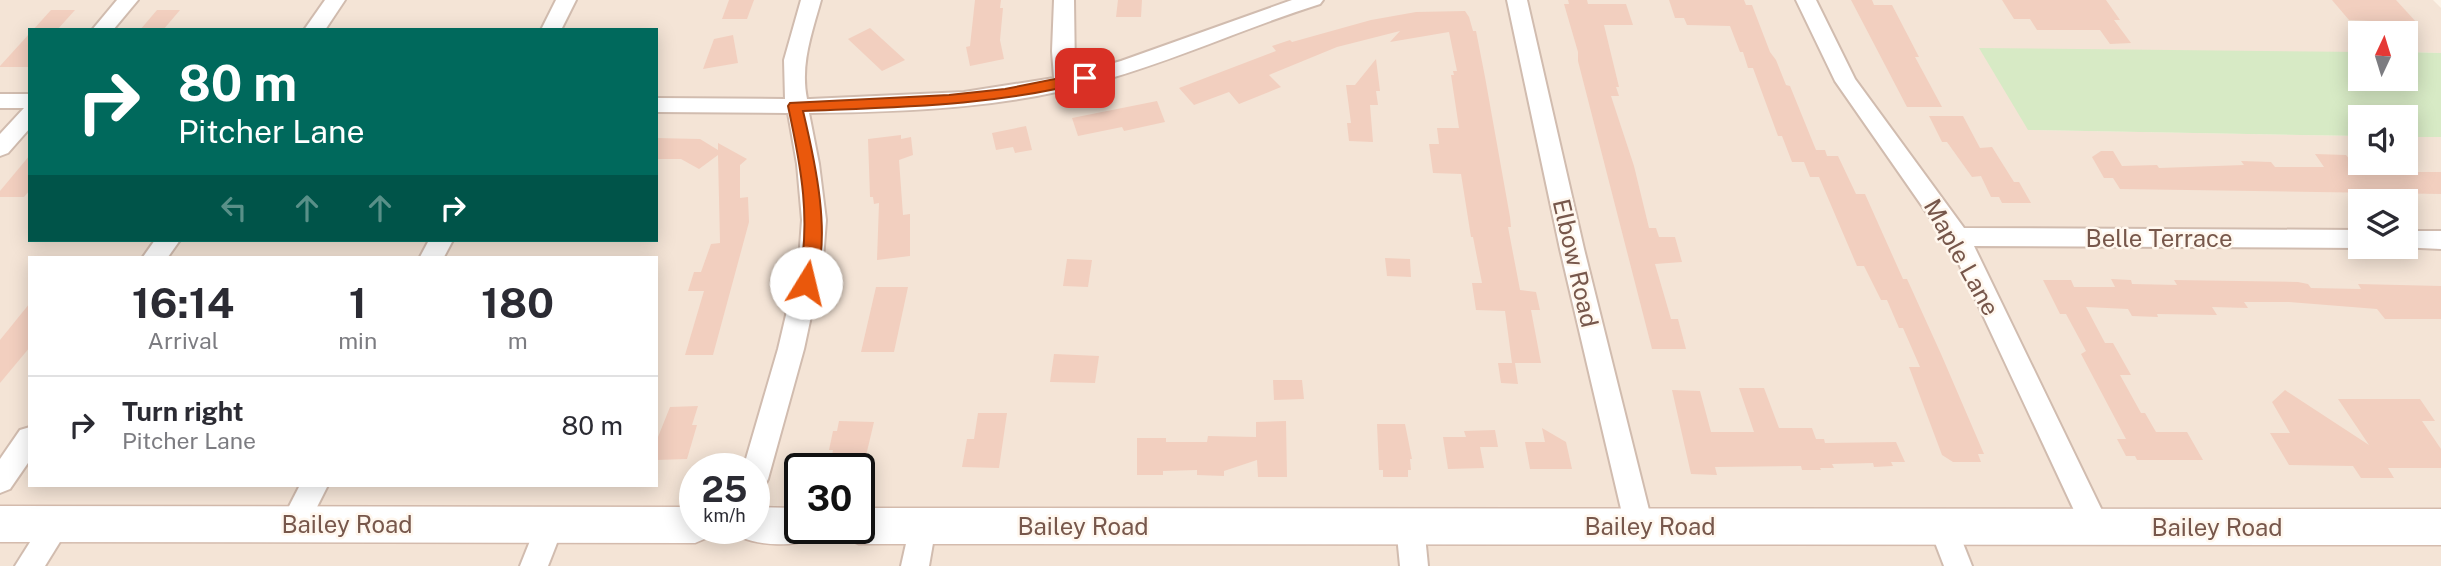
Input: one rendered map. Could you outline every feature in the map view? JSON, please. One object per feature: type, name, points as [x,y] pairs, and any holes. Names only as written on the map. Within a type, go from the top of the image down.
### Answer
[{"type":"street","points":[[104,28],[128,0]]},
{"type":"street","points":[[315,28],[335,0]]},
{"type":"street","points":[[552,28],[566,0]]},
{"type":"street","points":[[761,453],[791,349],[811,260],[814,220],[808,164],[793,84],[794,60],[811,0]]},
{"type":"street","points":[[1064,0],[1062,51],[1065,83]]},
{"type":"street","points":[[658,105],[795,106],[949,100],[1065,83],[1157,57],[1312,0]]},
{"type":"street","name":"Elbow Road","points":[[1517,0],[1572,249],[1639,526]]},
{"type":"street","name":"Maple Lane","points":[[1806,0],[1818,29],[1851,90],[1937,206],[1956,237],[2096,527]]},
{"type":"street","points":[[0,101],[28,101]]},
{"type":"street","points":[[0,148],[28,116]]},
{"type":"street","name":"Belle Terrace","points":[[1956,237],[2348,239]]},
{"type":"street","points":[[2418,240],[2441,240]]},
{"type":"street","points":[[156,256],[166,242]]},
{"type":"street","points":[[0,481],[28,441]]},
{"type":"street","points":[[294,524],[313,487]]},
{"type":"street","name":"Bailey Road","points":[[0,524],[679,525]]},
{"type":"street","points":[[29,566],[57,524]]},
{"type":"street","points":[[534,566],[550,525]]},
{"type":"street","name":"Bailey Road","points":[[875,526],[2441,527]]},
{"type":"street","points":[[915,566],[922,526]]},
{"type":"street","points":[[1410,526],[1414,566]]},
{"type":"street","points":[[1943,527],[1958,566]]},
{"type":"shaded area","points":[[0,0],[2433,0],[2441,8],[2441,53],[2418,52],[2418,21],[2348,21],[2348,55],[2028,130],[2348,136],[2348,175],[2418,175],[2418,137],[2441,137],[2441,566],[0,566]]},
{"type":"green space","points":[[1979,48],[2348,52],[2348,91],[2418,91],[2418,52],[2441,53],[2441,137],[2418,137],[2418,105],[2348,105],[2348,136],[2028,130]]},
{"type":"building","points":[[729,0],[754,0],[747,19],[722,19]]},
{"type":"building","points":[[975,0],[1001,0],[1000,8],[1003,8],[1000,40],[1004,59],[970,66],[966,47],[970,46]]},
{"type":"building","points":[[1118,0],[1142,0],[1141,17],[1116,17]]},
{"type":"building","points":[[1568,0],[1587,0],[1588,4],[1626,4],[1633,25],[1604,25],[1619,87],[1616,87],[1619,96],[1611,96],[1634,166],[1649,228],[1656,228],[1659,237],[1675,237],[1682,262],[1655,264],[1671,319],[1678,319],[1686,349],[1652,349],[1564,4],[1569,4]]},
{"type":"building","points":[[1669,0],[1744,0],[1746,5],[1752,5],[1770,52],[1786,85],[1790,86],[1816,150],[1825,150],[1827,156],[1838,156],[1856,194],[1865,194],[1903,279],[1907,279],[1941,354],[1984,454],[1978,454],[1981,462],[1953,462],[1942,455],[1909,367],[1920,367],[1903,328],[1899,328],[1887,300],[1881,300],[1864,266],[1857,266],[1819,177],[1810,177],[1804,162],[1792,162],[1782,136],[1778,136],[1753,68],[1748,68],[1730,26],[1687,25],[1684,18],[1675,18]]},
{"type":"building","points":[[1851,0],[1872,0],[1874,5],[1892,5],[1919,57],[1915,57],[1942,107],[1907,107]]},
{"type":"building","points":[[2002,0],[2106,0],[2120,20],[2114,20],[2131,43],[2110,44],[2100,30],[2037,30],[2030,19],[2014,19]]},
{"type":"building","points":[[2332,0],[2396,0],[2415,21],[2372,21],[2349,20]]},
{"type":"building","points":[[51,10],[75,10],[59,28],[35,28]]},
{"type":"building","points":[[157,10],[180,10],[165,28],[142,28]]},
{"type":"building","points":[[1465,11],[1473,31],[1476,31],[1510,217],[1511,227],[1508,227],[1520,290],[1536,292],[1540,310],[1531,310],[1541,363],[1512,363],[1505,311],[1476,310],[1472,283],[1482,283],[1461,174],[1433,173],[1429,144],[1439,144],[1437,128],[1459,128],[1451,75],[1454,75],[1453,71],[1457,71],[1449,32],[1390,42],[1400,31],[1337,47],[1269,75],[1281,87],[1239,104],[1229,92],[1194,105],[1179,88],[1276,51],[1272,46],[1290,40],[1292,42],[1371,20],[1416,12]]},
{"type":"building","points":[[870,28],[905,60],[882,71],[848,39]]},
{"type":"building","points":[[28,35],[28,67],[0,66]]},
{"type":"building","points":[[733,35],[738,63],[703,69],[714,39]]},
{"type":"building","points":[[1376,59],[1380,91],[1376,91],[1378,105],[1370,105],[1373,142],[1349,141],[1347,123],[1351,123],[1346,85],[1355,85]]},
{"type":"building","points":[[1157,101],[1165,122],[1124,131],[1122,127],[1078,136],[1072,118]]},
{"type":"building","points":[[1929,116],[1963,116],[1980,148],[1992,147],[2014,182],[2019,182],[2031,203],[2002,203],[1999,197],[1991,197],[1981,176],[1972,177],[1947,142],[1942,142]]},
{"type":"building","points":[[1026,126],[1032,150],[1015,153],[1013,147],[996,150],[992,133]]},
{"type":"building","points":[[901,135],[901,139],[911,137],[913,155],[899,160],[903,215],[910,214],[910,256],[877,260],[879,203],[874,204],[873,197],[870,197],[868,139]]},
{"type":"building","points":[[658,138],[700,139],[718,150],[718,143],[747,159],[740,165],[740,198],[748,197],[749,222],[713,355],[685,355],[704,291],[688,291],[694,272],[701,272],[711,244],[720,243],[718,155],[699,169],[681,159],[658,159]]},
{"type":"building","points":[[2101,151],[2113,151],[2122,166],[2157,165],[2159,168],[2244,165],[2241,161],[2271,162],[2275,167],[2324,167],[2315,154],[2346,155],[2348,175],[2418,175],[2418,172],[2441,172],[2441,194],[2418,194],[2418,189],[2348,189],[2348,193],[2120,189],[2113,178],[2104,178],[2092,157]]},
{"type":"building","points":[[28,157],[28,192],[24,197],[0,197],[0,191]]},
{"type":"building","points":[[1385,258],[1410,259],[1411,277],[1387,276]]},
{"type":"building","points":[[1067,259],[1092,260],[1088,287],[1063,286]]},
{"type":"building","points":[[2111,279],[2131,280],[2132,284],[2177,285],[2174,280],[2298,282],[2308,284],[2311,288],[2361,289],[2358,284],[2441,286],[2441,319],[2385,319],[2377,309],[2289,302],[2244,302],[2248,308],[2212,307],[2217,315],[2157,314],[2158,317],[2132,316],[2128,309],[2086,307],[2105,343],[2113,343],[2131,375],[2120,375],[2141,413],[2145,413],[2156,432],[2187,432],[2203,460],[2137,460],[2135,456],[2126,456],[2117,439],[2126,439],[2081,354],[2086,351],[2066,314],[2060,314],[2043,280],[2071,280],[2074,287],[2115,287]]},
{"type":"building","points":[[876,287],[908,287],[894,352],[861,352]]},
{"type":"building","points":[[28,305],[28,349],[0,383],[0,340]]},
{"type":"building","points":[[1054,354],[1099,356],[1095,383],[1050,382]]},
{"type":"building","points":[[1498,363],[1515,363],[1518,384],[1501,383]]},
{"type":"building","points":[[1273,380],[1302,380],[1304,399],[1274,400]]},
{"type":"building","points":[[1739,388],[1764,388],[1779,428],[1812,428],[1816,439],[1824,439],[1825,443],[1896,442],[1905,462],[1891,462],[1893,466],[1874,467],[1873,463],[1832,464],[1834,468],[1820,468],[1821,470],[1802,470],[1801,466],[1715,467],[1717,475],[1691,474],[1672,390],[1700,391],[1711,432],[1754,432]]},
{"type":"building","points":[[2285,390],[2369,445],[2338,399],[2420,399],[2435,421],[2422,421],[2441,449],[2441,468],[2388,468],[2394,478],[2361,478],[2353,466],[2289,465],[2270,433],[2290,433],[2272,402]]},
{"type":"building","points":[[698,406],[692,425],[697,425],[689,453],[679,453],[679,459],[658,460],[658,437],[670,407]]},
{"type":"building","points":[[978,413],[1007,413],[999,468],[962,467],[967,439],[974,439]]},
{"type":"building","points":[[839,421],[874,422],[867,453],[832,453],[833,450],[829,450],[833,431],[837,431]]},
{"type":"building","points":[[1286,421],[1287,477],[1258,477],[1257,460],[1224,471],[1224,476],[1197,475],[1197,470],[1163,471],[1163,475],[1137,475],[1137,438],[1166,438],[1166,442],[1207,442],[1208,436],[1256,437],[1256,422]]},
{"type":"building","points":[[1377,424],[1405,424],[1412,459],[1408,477],[1383,477],[1383,470],[1379,470]]},
{"type":"building","points":[[1542,428],[1566,442],[1572,469],[1530,469],[1525,442],[1545,442]]},
{"type":"building","points":[[1495,430],[1498,447],[1480,447],[1484,468],[1448,469],[1443,437],[1466,437],[1464,431]]},
{"type":"route","points":[[806,283],[814,220],[808,164],[795,106],[949,100],[1085,78]]}]
